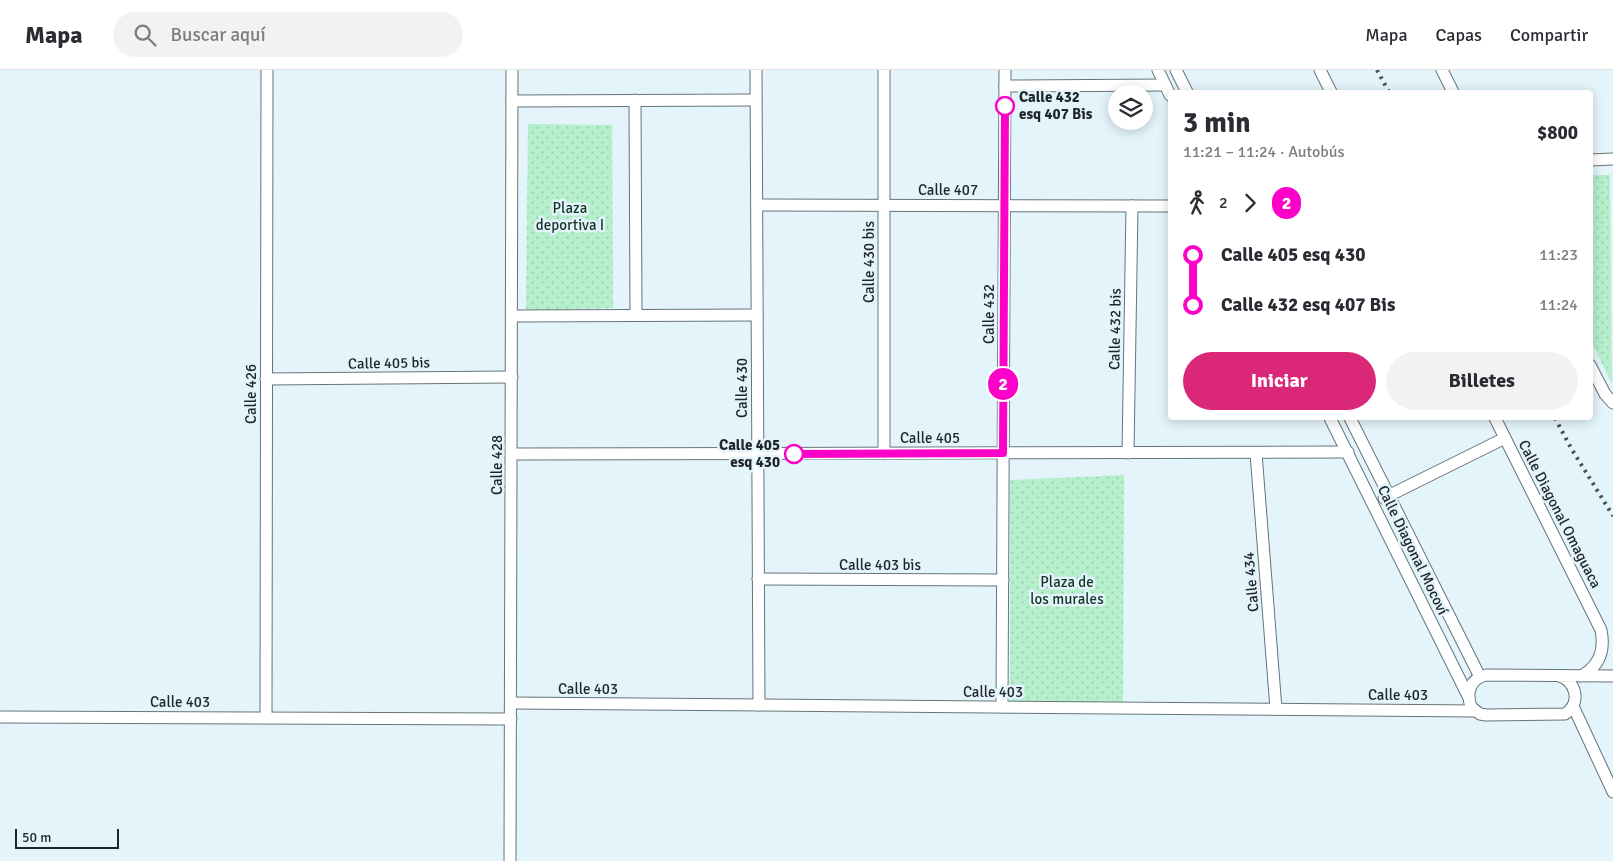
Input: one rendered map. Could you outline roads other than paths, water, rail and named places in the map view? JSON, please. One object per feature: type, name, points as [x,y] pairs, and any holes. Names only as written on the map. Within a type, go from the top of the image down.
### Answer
[{"type":"street","name":"Calle 426","points":[[266,717],[267,70]]},
{"type":"street","name":"Calle 428","points":[[510,861],[512,70]]},
{"type":"street","name":"Calle 430","points":[[756,70],[759,705]]},
{"type":"street","name":"Calle 430 bis","points":[[884,70],[884,454]]},
{"type":"street","name":"Calle 432","points":[[1002,707],[1005,70]]},
{"type":"street","points":[[1005,86],[1168,90],[1158,70]]},
{"type":"street","points":[[1176,70],[1186,90]]},
{"type":"street","points":[[1320,70],[1330,90]]},
{"type":"street","points":[[1442,70],[1452,90]]},
{"type":"street","points":[[635,100],[636,315]]},
{"type":"street","points":[[512,101],[756,100]]},
{"type":"street","points":[[1593,160],[1613,159]]},
{"type":"street","name":"Calle 407","points":[[756,205],[1168,206]]},
{"type":"street","name":"Calle 432 bis","points":[[1128,453],[1132,206]]},
{"type":"street","points":[[512,316],[757,315]]},
{"type":"street","points":[[1593,371],[1605,394],[1613,403]]},
{"type":"street","name":"Calle 405 bis","points":[[266,379],[512,377]]},
{"type":"street","name":"Calle Diagonal Mocoví","points":[[1331,420],[1468,696]]},
{"type":"street","name":"Calle Diagonal Mocoví","points":[[1351,420],[1480,677]]},
{"type":"street","name":"Calle Diagonal Omaguaca","points":[[1496,420],[1600,630],[1602,640],[1600,657],[1596,665],[1581,676]]},
{"type":"street","points":[[1373,503],[1505,438]]},
{"type":"street","name":"Calle 434","points":[[1256,452],[1276,709]]},
{"type":"street","name":"Calle 405","points":[[512,454],[1348,452]]},
{"type":"street","name":"Calle 403 bis","points":[[758,579],[1003,580]]},
{"type":"street","points":[[1475,711],[1471,707],[1468,696],[1471,685],[1474,680],[1486,675],[1613,676]]},
{"type":"street","points":[[1558,676],[1567,679],[1574,688],[1575,700],[1573,706],[1613,792]]},
{"type":"street","name":"Calle 403","points":[[510,703],[1475,711],[1486,715],[1560,715],[1565,714],[1573,706]]},
{"type":"street","name":"Calle 403","points":[[0,717],[511,719]]},
{"type":"railway","points":[[1377,70],[1388,90]]},
{"type":"railway","points":[[1556,420],[1613,516]]},
{"type":"place","name":"Calle 432 esq 407 Bis","points":[[1005,106]]},
{"type":"place","name":"Calle 405 esq 430","points":[[794,454]]},
{"type":"park label","name":"Plaza deportiva I","points":[[570,216]]},
{"type":"park label","name":"Plaza de los murales","points":[[1067,590]]}]
